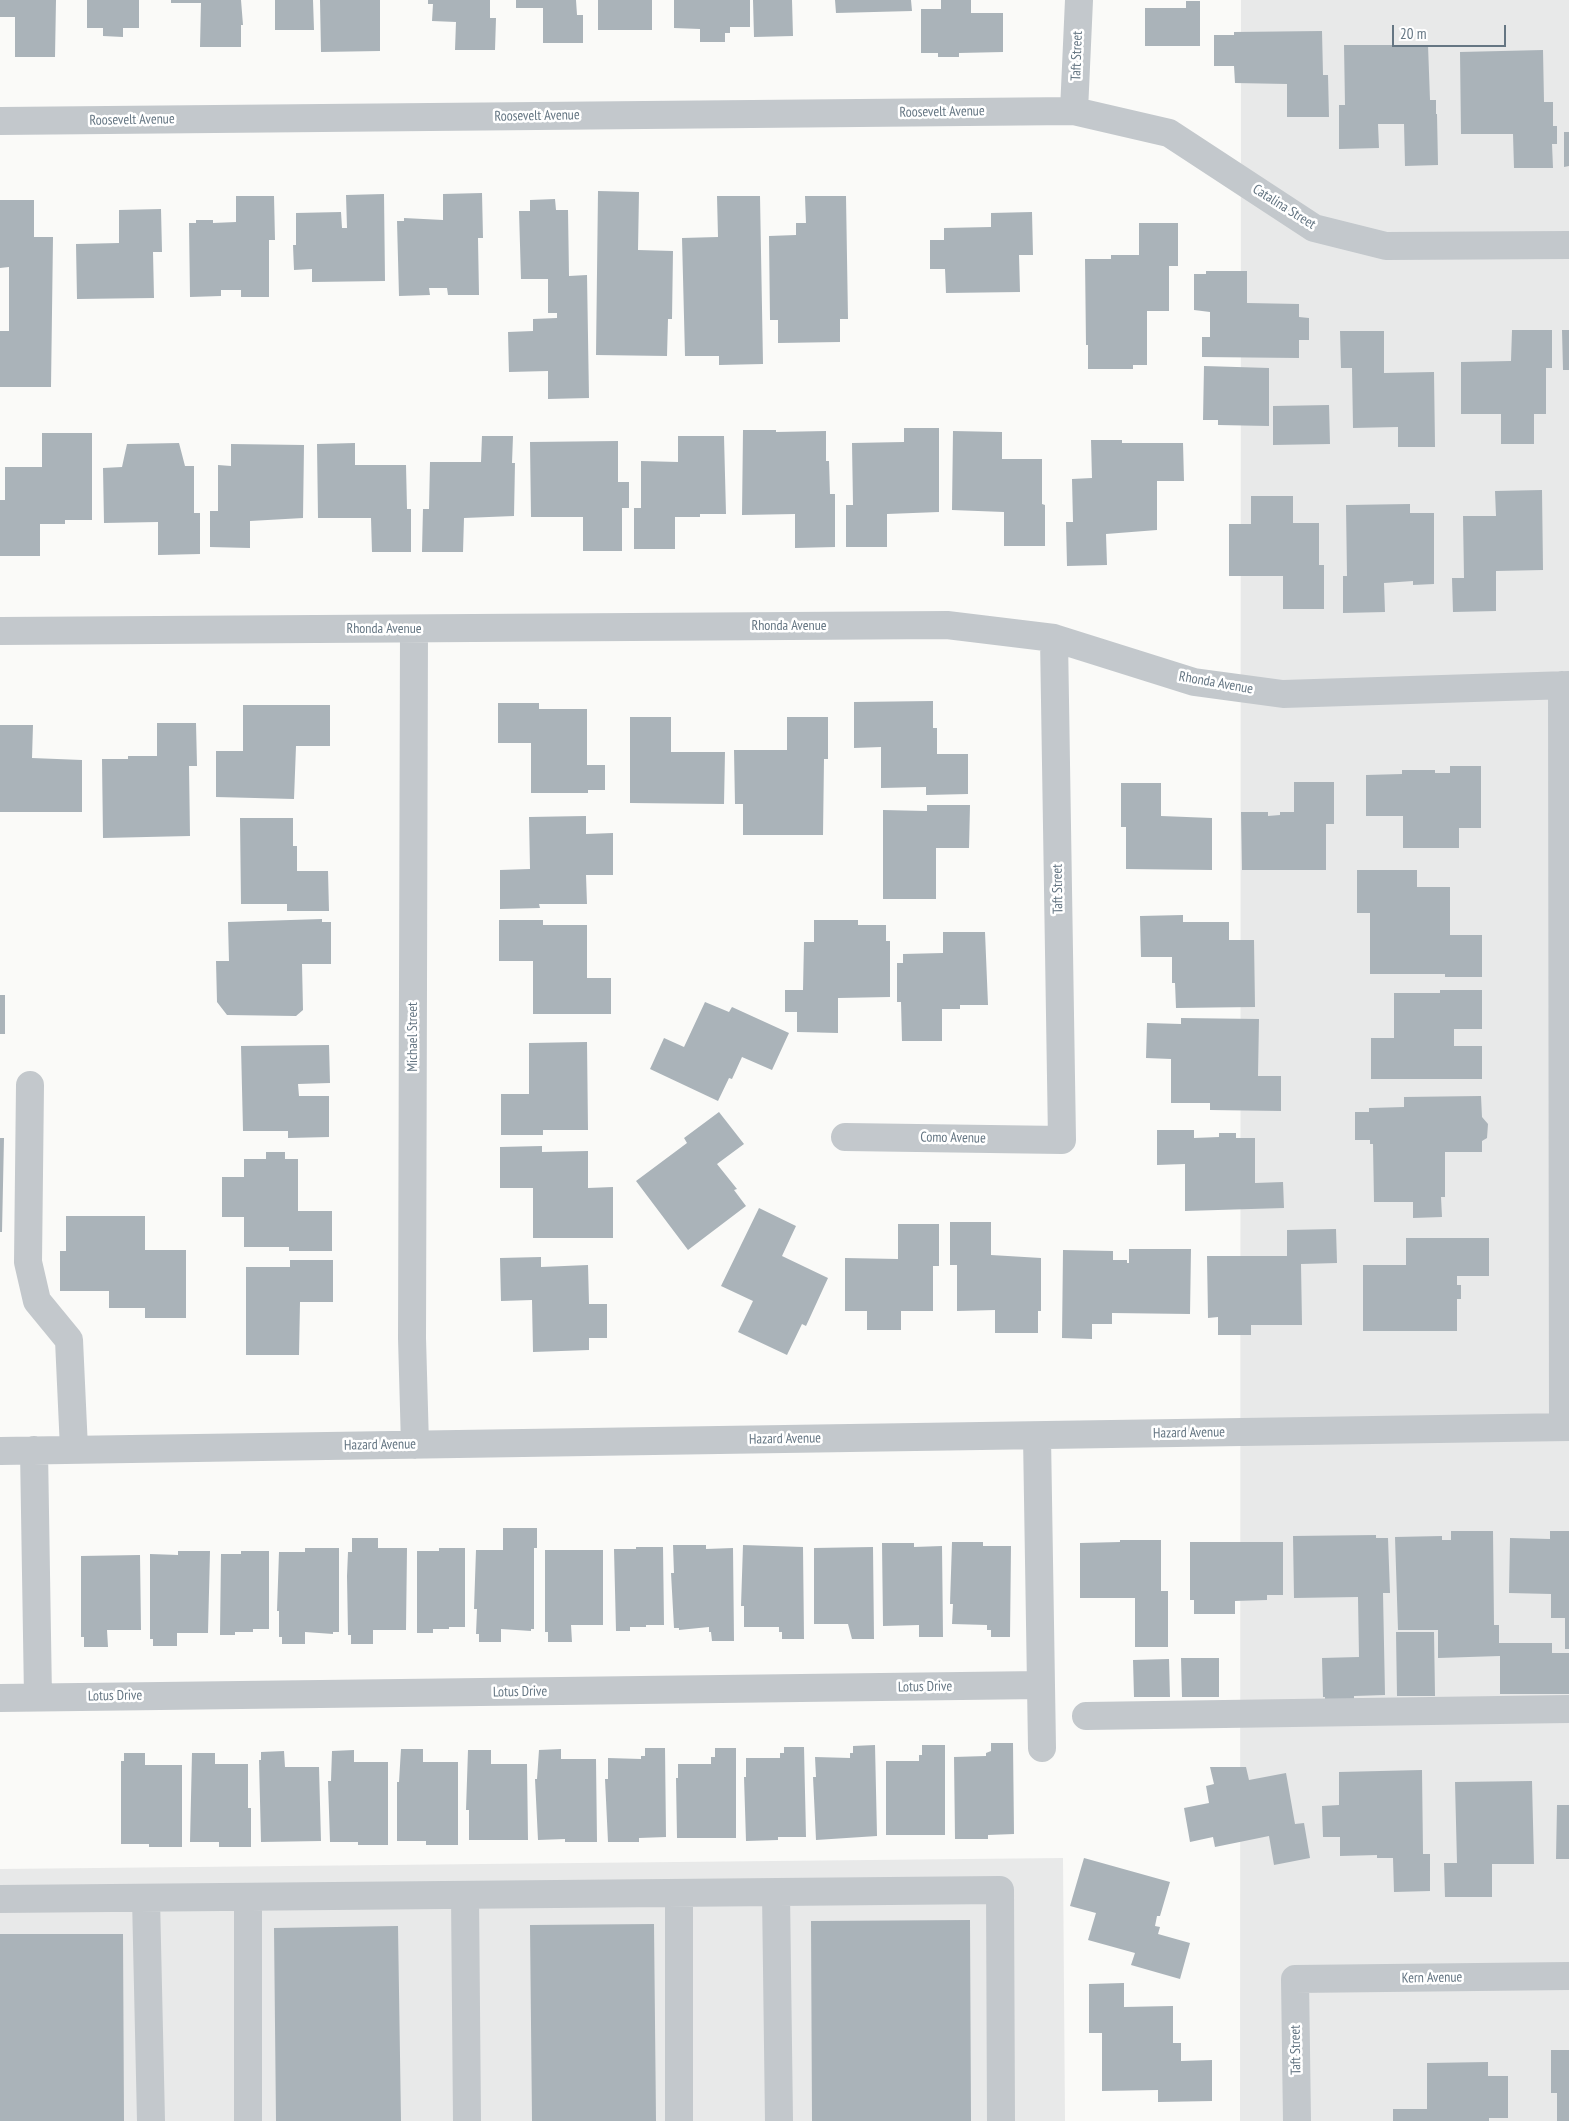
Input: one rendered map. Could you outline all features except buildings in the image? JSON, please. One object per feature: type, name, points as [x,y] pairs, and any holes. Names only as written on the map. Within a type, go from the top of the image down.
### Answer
[{"type":"street","name":"Taft Street","points":[[1074,111],[1079,0]]},
{"type":"street","name":"Roosevelt Avenue","points":[[0,121],[1074,111]]},
{"type":"street","name":"Catalina Street","points":[[1074,111],[1169,133],[1314,228],[1386,246],[1569,245]]},
{"type":"street","name":"Rhonda Avenue","points":[[0,631],[948,625],[1054,638],[1194,682],[1282,694],[1566,685]]},
{"type":"street","name":"Michael Street","points":[[414,629],[412,1338],[415,1445]]},
{"type":"street","name":"Taft Street","points":[[1054,638],[1062,1140]]},
{"type":"street","points":[[1566,685],[1566,1427]]},
{"type":"street","points":[[30,1085],[28,1262],[37,1301],[69,1340],[74,1449]]},
{"type":"street","name":"Como Avenue","points":[[845,1137],[1062,1140]]},
{"type":"street","name":"Hazard Avenue","points":[[0,1450],[1566,1427]]},
{"type":"street","points":[[1037,1436],[1042,1748]]},
{"type":"street","points":[[34,1450],[38,1697]]},
{"type":"street","name":"Lotus Drive","points":[[0,1698],[1041,1685]]},
{"type":"street","points":[[1086,1716],[1569,1709]]},
{"type":"street","points":[[0,1899],[1000,1890],[1001,2121]]},
{"type":"street","points":[[776,1893],[779,2121]]},
{"type":"street","points":[[679,1894],[679,2121]]},
{"type":"street","points":[[465,1895],[467,2121]]},
{"type":"street","points":[[248,1897],[248,2121]]},
{"type":"street","points":[[146,1898],[151,2121]]},
{"type":"street","name":"Kern Avenue","points":[[1295,1979],[1569,1976]]},
{"type":"street","name":"Taft Street","points":[[1295,1979],[1297,2121]]},
{"type":"shaded area","points":[[1241,0],[1569,0],[1569,2121],[1240,2121]]},
{"type":"shaded area","points":[[1063,1858],[1065,2121],[0,2121],[0,1869]]}]
